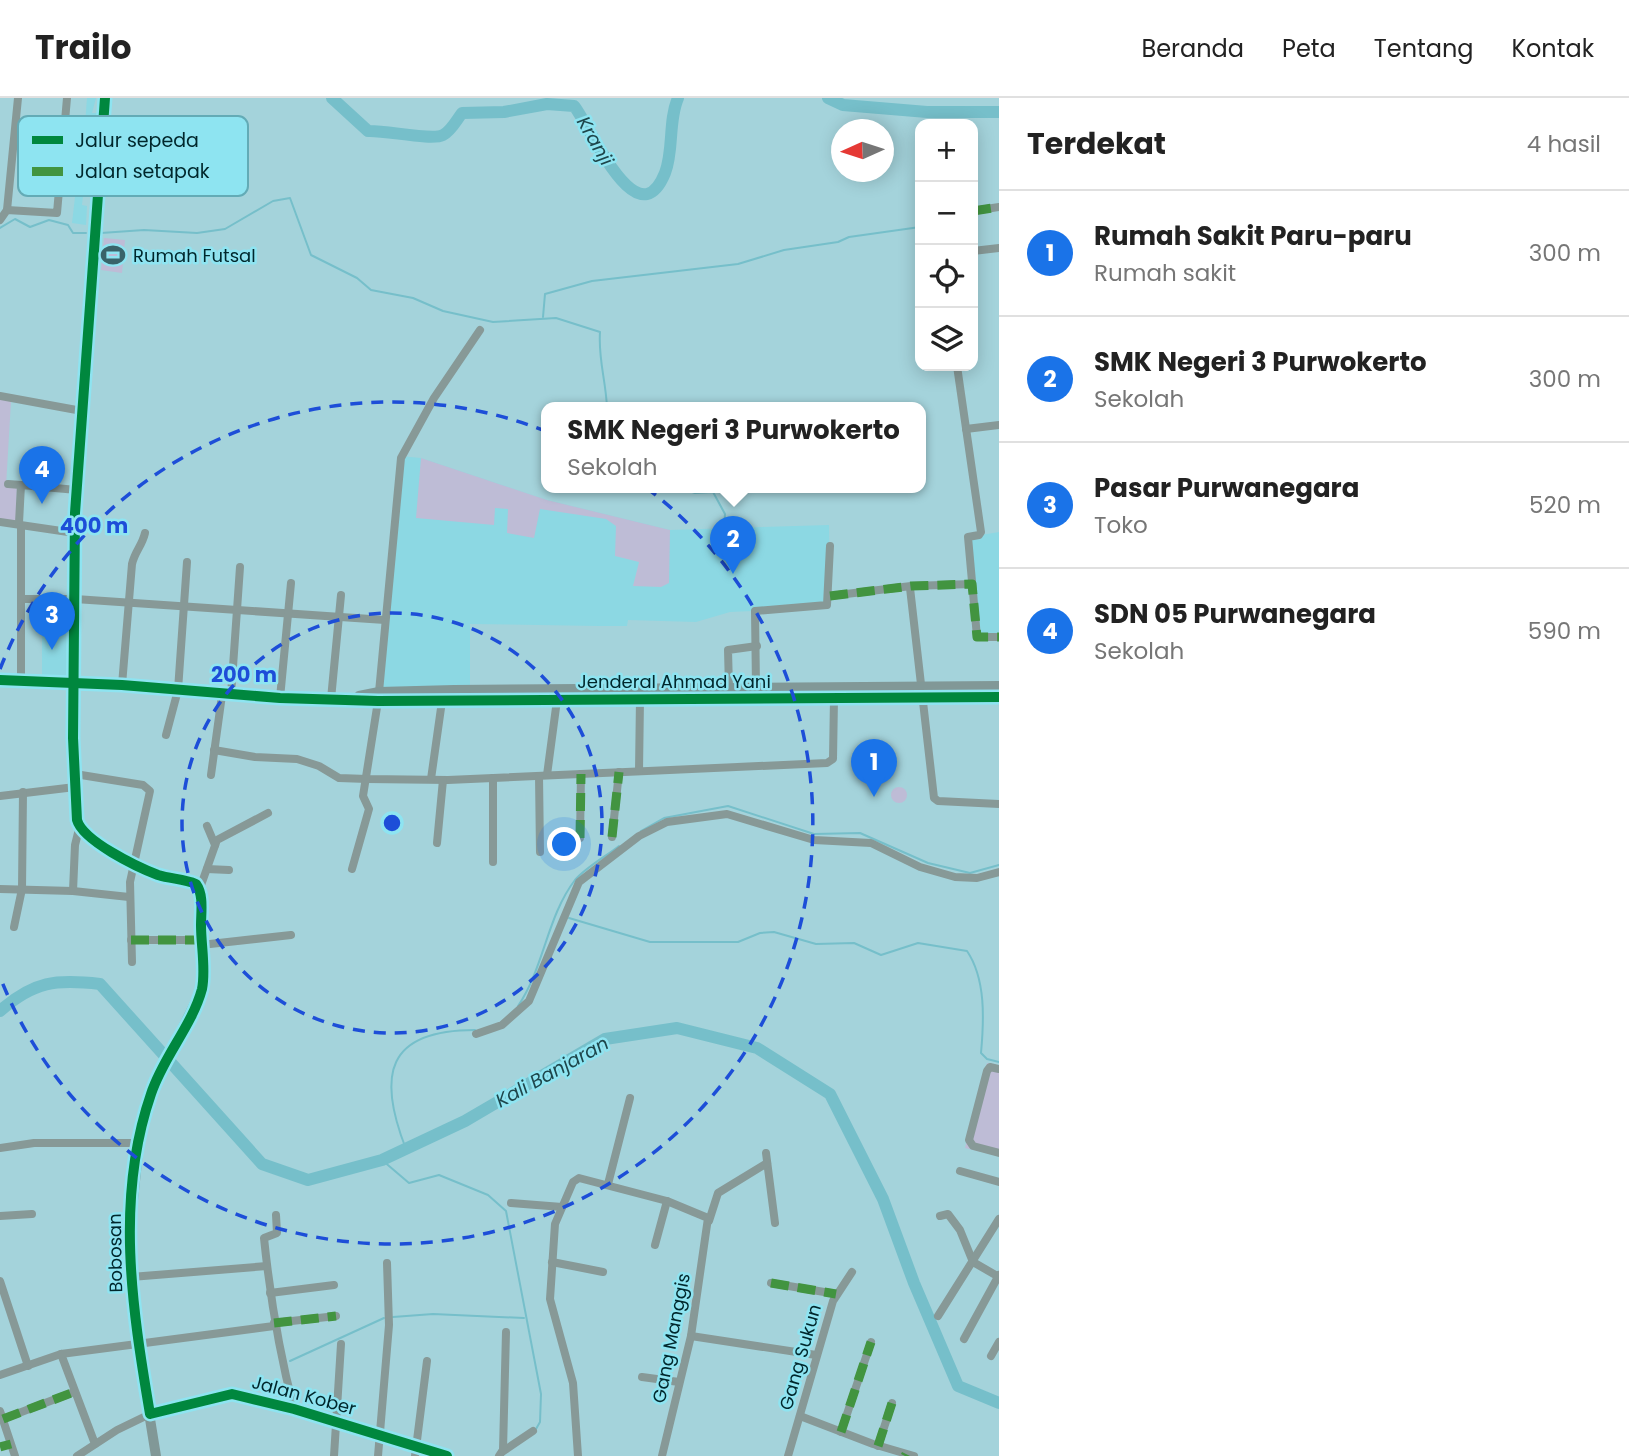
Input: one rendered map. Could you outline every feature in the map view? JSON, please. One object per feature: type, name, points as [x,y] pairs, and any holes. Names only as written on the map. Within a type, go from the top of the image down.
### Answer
[{"type":"street","points":[[0,220],[7,210],[18,98]]},
{"type":"street","points":[[65,116],[67,98]]},
{"type":"street","points":[[104,116],[105,98]]},
{"type":"street","points":[[7,210],[57,213],[58,196]]},
{"type":"street","points":[[73,891],[75,845],[79,829],[75,787],[75,533],[98,196]]},
{"type":"street","points":[[978,210],[999,207]]},
{"type":"street","points":[[978,250],[999,248]]},
{"type":"street","points":[[352,869],[369,809],[362,800],[379,696],[401,458],[434,398],[480,330]]},
{"type":"street","points":[[958,371],[981,534],[968,537],[977,637],[999,637]]},
{"type":"street","points":[[0,396],[82,411]]},
{"type":"street","points":[[966,429],[999,425]]},
{"type":"street","points":[[8,484],[77,490]]},
{"type":"street","points":[[21,485],[21,681]]},
{"type":"street","points":[[0,522],[75,533]]},
{"type":"street","points":[[122,685],[127,603],[134,552],[143,544],[145,533]]},
{"type":"street","points":[[756,687],[755,611],[827,605],[830,596],[830,546]]},
{"type":"street","points":[[166,735],[178,690],[187,562]]},
{"type":"street","points":[[211,775],[238,609],[240,567]]},
{"type":"street","points":[[280,698],[291,583]]},
{"type":"street","points":[[830,596],[972,584]]},
{"type":"street","points":[[910,588],[934,798],[938,801],[999,804]]},
{"type":"street","points":[[331,699],[341,595]]},
{"type":"street","points":[[21,598],[75,599],[385,620]]},
{"type":"street","points":[[729,688],[728,650],[757,646]]},
{"type":"street","name":"Jenderal Ahmad Yani","points":[[0,680],[331,699],[379,696],[921,691],[999,697]]},
{"type":"street","name":"Jenderal Ahmad Yani","points":[[379,696],[442,701],[640,699],[756,687],[813,692],[834,698],[999,686]]},
{"type":"street","points":[[214,750],[255,757],[297,759],[319,766],[339,778],[366,779],[443,780],[832,762],[834,698]]},
{"type":"street","points":[[639,771],[640,699]]},
{"type":"street","points":[[540,852],[543,776],[557,700]]},
{"type":"street","points":[[431,779],[442,701]]},
{"type":"street","points":[[612,837],[618,772]]},
{"type":"street","points":[[75,774],[149,788],[150,798],[129,897],[132,962]]},
{"type":"street","points":[[580,838],[581,774]]},
{"type":"street","points":[[493,778],[493,862]]},
{"type":"street","points":[[437,843],[443,780]]},
{"type":"street","points":[[0,796],[75,787]]},
{"type":"street","points":[[14,927],[22,889],[23,793]]},
{"type":"street","points":[[79,829],[135,864],[159,875],[194,882],[200,888],[215,845],[222,836],[234,833],[268,813]]},
{"type":"street","points":[[476,1034],[502,1025],[529,1001],[568,904],[586,875],[639,836],[667,822],[719,814],[747,819],[814,840],[872,843],[920,867],[955,877],[985,877],[999,872]]},
{"type":"street","points":[[207,826],[215,845]]},
{"type":"street","points":[[208,869],[229,870]]},
{"type":"street","name":"Bobosan","points":[[156,1456],[138,1345],[129,1238],[139,1143],[151,1092],[202,989],[200,888]]},
{"type":"street","points":[[0,889],[73,891],[129,897]]},
{"type":"street","points":[[131,940],[201,942],[291,935]]},
{"type":"street","points":[[999,1069],[990,1067],[987,1071],[969,1140],[973,1146],[999,1153]]},
{"type":"street","points":[[608,1184],[630,1098]]},
{"type":"street","points":[[0,1148],[34,1143],[139,1143]]},
{"type":"street","points":[[765,1153],[775,1223]]},
{"type":"street","name":"Gang Manggis","points":[[662,1456],[691,1336],[708,1223],[718,1193],[766,1163]]},
{"type":"street","points":[[960,1171],[999,1182]]},
{"type":"street","points":[[578,1456],[573,1382],[550,1299],[555,1224],[573,1182],[579,1178],[667,1201],[704,1213],[708,1223]]},
{"type":"street","points":[[655,1245],[667,1201]]},
{"type":"street","points":[[511,1203],[562,1207]]},
{"type":"street","points":[[0,1216],[32,1214]]},
{"type":"street","points":[[940,1216],[947,1214],[955,1221],[973,1262],[999,1276],[964,1339]]},
{"type":"street","points":[[276,1215],[277,1233],[264,1238],[274,1324],[294,1409]]},
{"type":"street","points":[[938,1316],[999,1219]]},
{"type":"street","points":[[552,1262],[603,1272]]},
{"type":"street","points":[[378,1456],[389,1325],[387,1263]]},
{"type":"street","points":[[131,1277],[267,1266]]},
{"type":"street","name":"Gang Sukun","points":[[788,1456],[836,1294],[852,1272]]},
{"type":"street","points":[[0,1281],[28,1366]]},
{"type":"street","points":[[771,1283],[836,1294]]},
{"type":"street","points":[[270,1293],[334,1285]]},
{"type":"street","points":[[0,1376],[61,1354],[336,1316]]},
{"type":"street","points":[[501,1454],[506,1332]]},
{"type":"street","points":[[691,1336],[816,1355]]},
{"type":"street","points":[[841,1432],[871,1342]]},
{"type":"street","points":[[991,1356],[999,1342]]},
{"type":"street","points":[[334,1456],[341,1343]]},
{"type":"street","points":[[61,1354],[95,1444]]},
{"type":"street","points":[[416,1450],[427,1361]]},
{"type":"street","points":[[642,1377],[679,1382]]},
{"type":"street","points":[[15,1456],[1,1415],[74,1392]]},
{"type":"street","name":"Jalan Kober","points":[[150,1414],[232,1394],[381,1435],[416,1450],[447,1456]]},
{"type":"street","points":[[878,1446],[892,1404]]},
{"type":"street","points":[[77,1456],[150,1414]]},
{"type":"street","points":[[800,1416],[908,1455]]},
{"type":"street","points":[[501,1454],[533,1431]]},
{"type":"street","points":[[0,1447],[11,1444]]},
{"type":"shaded area","points":[[87,98],[96,98],[92,113],[98,113],[98,116],[86,116]]},
{"type":"shaded area","points":[[69,196],[83,196],[82,205],[87,206],[86,225],[72,223],[75,197]]},
{"type":"shaded area","name":"Rumah Futsal","points":[[104,238],[125,240],[122,273],[101,270]]},
{"type":"shaded area","points":[[0,399],[11,401],[6,486],[17,487],[16,521],[0,521]]},
{"type":"shaded area","points":[[400,456],[421,458],[547,500],[670,530],[829,525],[830,601],[804,609],[730,612],[696,622],[628,620],[627,626],[470,624],[470,690],[379,692]]},
{"type":"shaded area","points":[[421,458],[547,500],[670,530],[669,583],[661,587],[633,586],[639,562],[615,556],[616,526],[606,519],[540,509],[534,538],[507,533],[508,509],[495,508],[494,525],[416,518]]},
{"type":"shaded area","points":[[999,532],[999,636],[980,636],[969,537]]},
{"type":"shaded area","points":[[75,599],[73,683],[42,681],[42,600]]},
{"type":"shaded area","points":[[899,787],[905,789],[905,801],[899,803],[893,801],[891,795],[893,789]]},
{"type":"shaded area","points":[[987,1063],[999,1066],[999,1156],[965,1148]]},
{"type":"waterway","name":"Kranji","points":[[332,98],[368,131],[429,137],[446,133],[462,113],[504,112],[547,104],[574,106],[615,172],[628,187],[641,194],[654,191],[665,173],[678,98]]},
{"type":"waterway","name":"Kranji","points":[[828,98],[843,105],[927,112],[999,112]]},
{"type":"waterway","points":[[101,233],[144,230],[197,233],[225,229],[273,201],[290,198],[311,255],[357,278],[371,290],[413,298],[443,311],[493,322],[556,318],[600,332],[606,402]]},
{"type":"waterway","points":[[0,228],[15,219],[30,227],[49,220],[68,225],[73,233],[86,233]]},
{"type":"waterway","points":[[543,317],[545,294],[592,281],[738,264],[784,250],[915,228]]},
{"type":"waterway","points":[[714,493],[725,514],[724,527]]},
{"type":"waterway","points":[[641,831],[664,818],[728,806],[814,834],[860,833],[928,863],[970,873],[999,865]]},
{"type":"waterway","points":[[518,1006],[534,975],[566,894],[579,875],[619,846]]},
{"type":"waterway","points":[[569,918],[650,942],[738,942],[760,933],[774,932],[816,944],[854,943],[881,955],[918,943],[967,951],[981,987],[981,1053],[987,1059],[999,1062]]},
{"type":"waterway","name":"Kali Banjaran","points":[[0,1011],[24,993],[46,984],[100,984],[262,1164],[308,1180],[382,1160],[465,1121],[605,1039],[677,1028],[757,1048],[830,1094],[883,1199],[914,1283],[958,1386],[999,1403]]},
{"type":"waterway","points":[[406,1149],[392,1099],[392,1079],[396,1062],[406,1048],[423,1038],[445,1032],[475,1030]]},
{"type":"waterway","points":[[382,1160],[409,1183],[439,1175],[488,1195],[506,1211],[541,1394],[540,1422],[536,1429]]},
{"type":"waterway","points":[[393,1317],[433,1314],[524,1318]]},
{"type":"waterway","points":[[290,1361],[384,1318]]},
{"type":"marked path","points":[[978,210],[999,207]]},
{"type":"marked path","points":[[830,596],[911,586],[972,584],[977,637],[999,637]]},
{"type":"marked path","points":[[612,837],[619,772]]},
{"type":"marked path","points":[[580,838],[581,774]]},
{"type":"marked path","points":[[131,940],[201,940]]},
{"type":"marked path","points":[[771,1283],[836,1294]]},
{"type":"marked path","points":[[274,1323],[336,1316]]},
{"type":"marked path","points":[[841,1432],[871,1342]]},
{"type":"marked path","points":[[3,1419],[74,1392]]},
{"type":"marked path","points":[[878,1446],[892,1403]]},
{"type":"marked path","points":[[0,1447],[11,1444]]},
{"type":"cycle path","points":[[104,116],[105,98]]},
{"type":"cycle path","points":[[98,196],[75,513],[73,738],[77,820],[89,836],[125,860],[158,875],[196,884],[202,904],[202,989],[192,1016],[156,1080],[140,1133],[133,1173],[130,1253],[150,1414],[232,1394],[294,1409],[447,1456]]},
{"type":"cycle path","points":[[0,680],[122,685],[280,698],[378,701],[999,697]]},
{"type":"place","name":"Rumah Futsal","points":[[113,255]]},
{"type":"place","name":"SDN 05 Purwanegara","points":[[42,504]]},
{"type":"place","name":"SMK Negeri 3 Purwokerto","points":[[733,574]]},
{"type":"place","name":"Pasar Purwanegara","points":[[52,650]]},
{"type":"place","name":"Rumah Sakit Paru-paru","points":[[874,797]]}]
